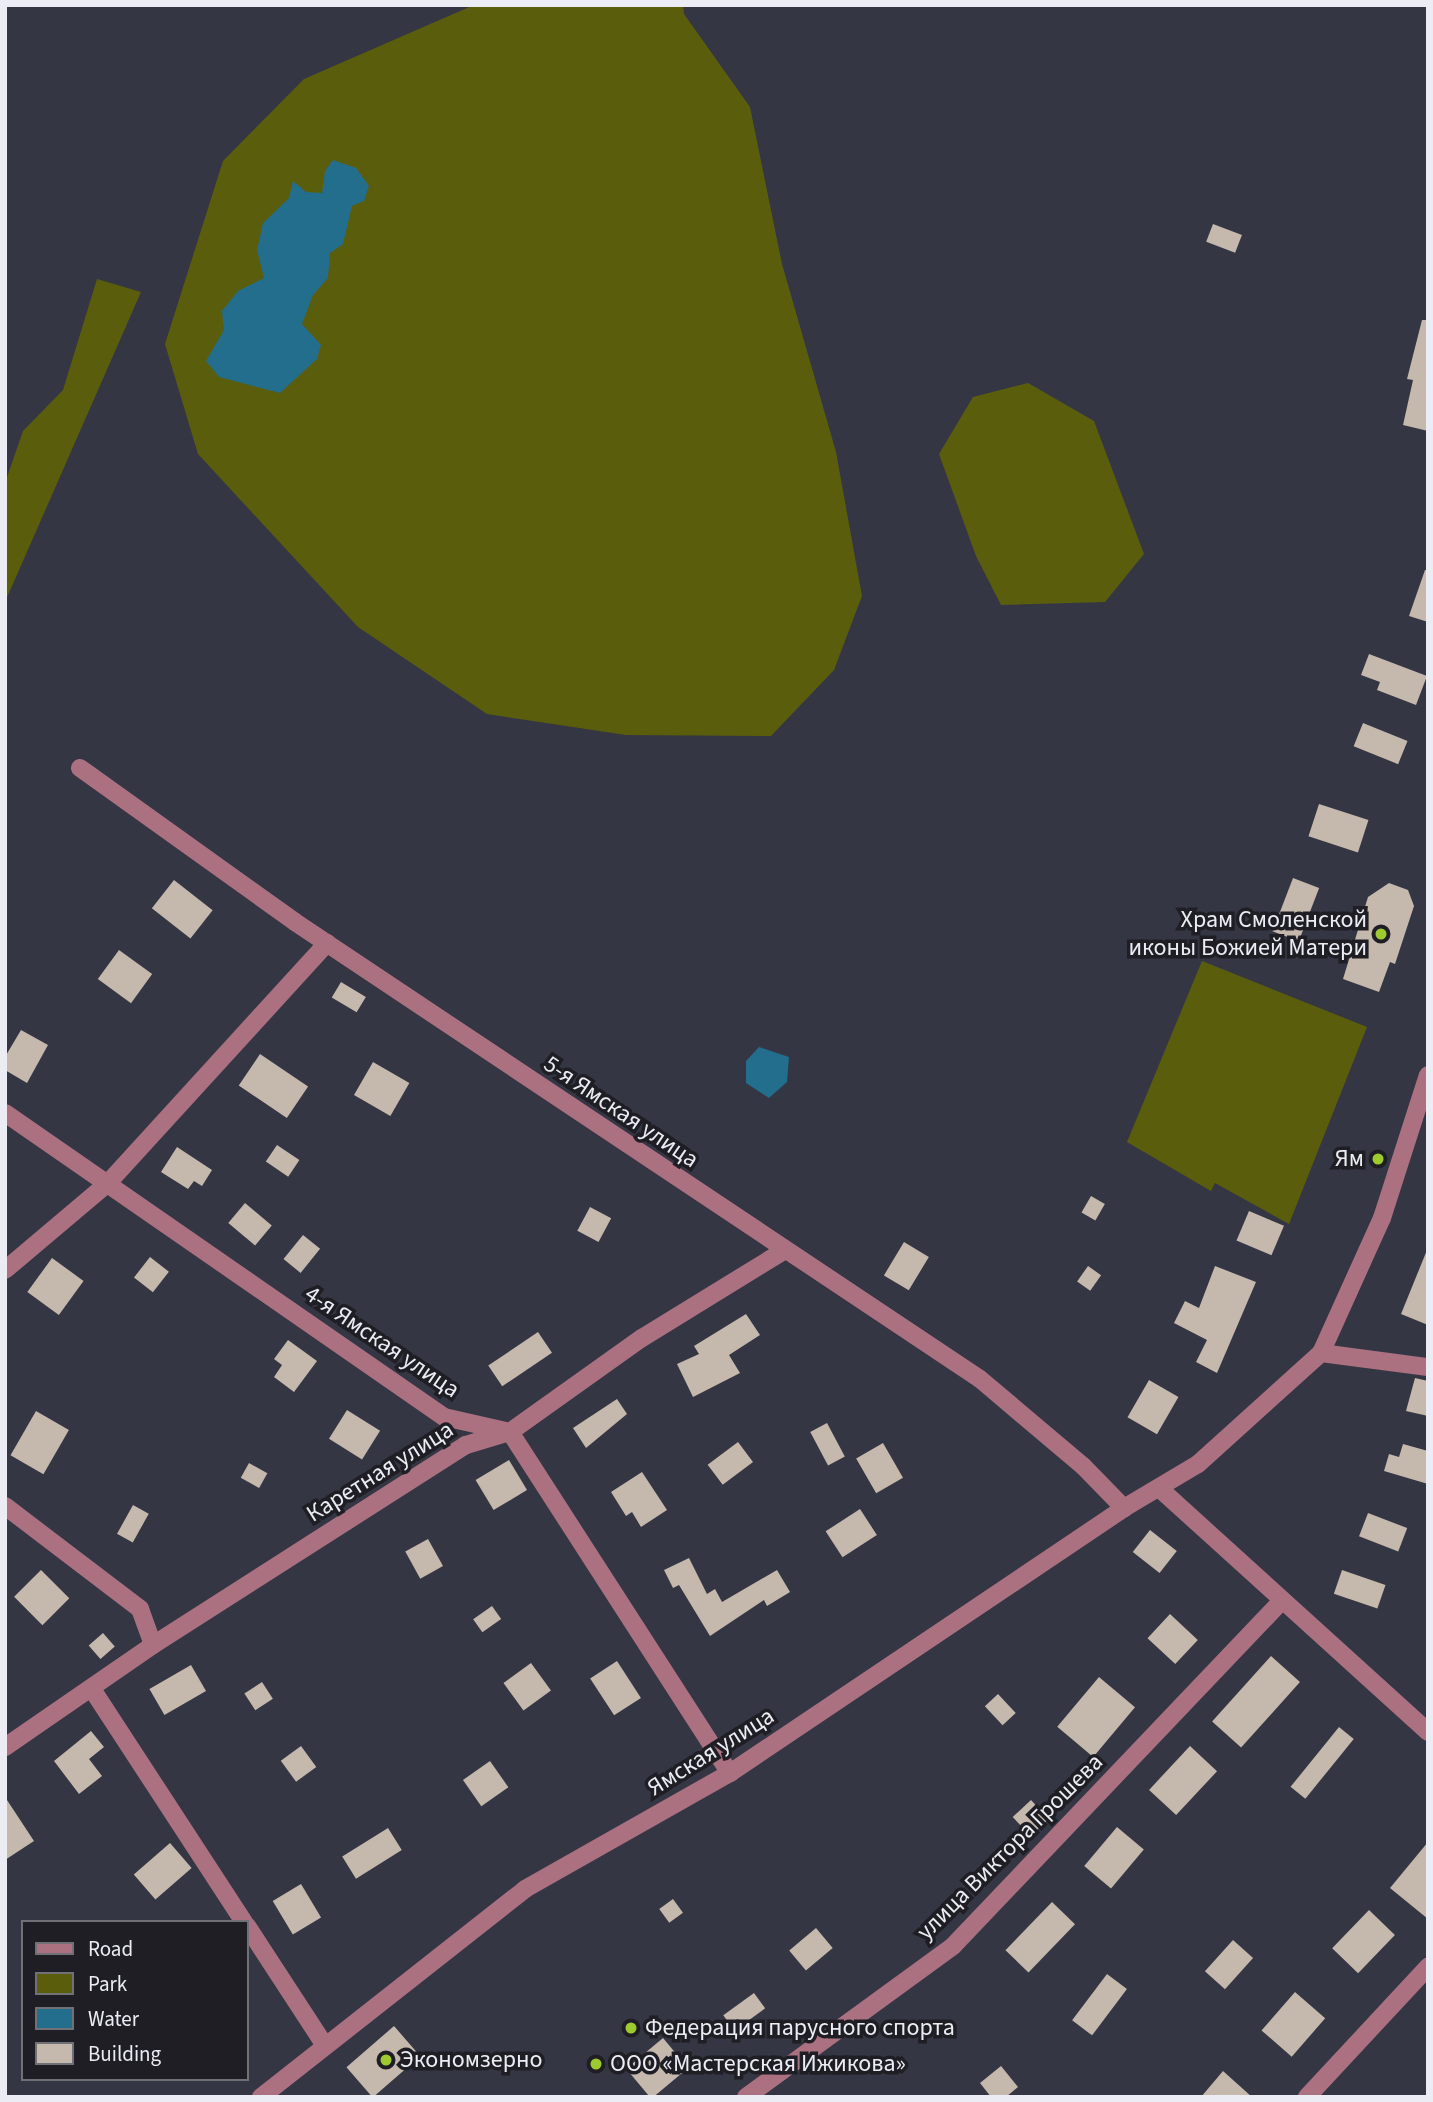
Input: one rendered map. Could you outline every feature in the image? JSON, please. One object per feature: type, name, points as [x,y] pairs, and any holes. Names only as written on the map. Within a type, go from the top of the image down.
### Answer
[{"type":"street","name":"5-я Ямская улица","points":[[80,768],[327,943],[980,1379],[1083,1466],[1124,1508]]},
{"type":"street","points":[[5,1270],[108,1183],[327,943]]},
{"type":"street","points":[[1428,1075],[1382,1218],[1321,1353],[1428,1367]]},
{"type":"street","name":"4-я Ямская улица","points":[[5,1113],[444,1417],[510,1432]]},
{"type":"street","name":"Каретная улица","points":[[5,1747],[153,1644],[466,1445],[510,1432],[642,1338],[785,1250]]},
{"type":"street","name":"Ямская улица","points":[[261,2097],[324,2044],[525,1889],[730,1773],[1124,1508],[1198,1464],[1321,1353]]},
{"type":"street","points":[[510,1432],[730,1773]]},
{"type":"street","points":[[1158,1488],[1428,1732]]},
{"type":"street","points":[[5,1506],[140,1609],[153,1644]]},
{"type":"street","name":"улица Виктора Грошева","points":[[746,2097],[953,1946],[1282,1601]]},
{"type":"street","points":[[92,1689],[242,1920]]},
{"type":"street","points":[[248,1929],[324,2044]]},
{"type":"street","points":[[1307,2097],[1428,1967]]},
{"type":"green space","points":[[474,5],[683,5],[684,14],[750,107],[782,264],[836,452],[862,596],[834,670],[771,736],[626,735],[487,714],[358,627],[198,454],[165,344],[223,161],[304,79]]},
{"type":"green space","points":[[97,279],[141,292],[5,602],[5,483],[23,431],[63,390]]},
{"type":"green space","points":[[1028,383],[1094,421],[1144,554],[1105,602],[1001,605],[976,556],[939,454],[973,397]]},
{"type":"green space","points":[[1202,961],[1367,1027],[1289,1224],[1215,1183],[1211,1191],[1127,1142]]},
{"type":"water","points":[[333,160],[356,168],[369,186],[364,201],[352,206],[343,244],[330,253],[328,278],[313,295],[302,324],[321,345],[317,359],[280,393],[219,377],[206,361],[224,330],[222,311],[238,291],[264,278],[257,250],[263,223],[289,198],[293,181],[306,192],[322,193],[325,171]]},
{"type":"water","points":[[759,1047],[789,1057],[787,1082],[769,1098],[746,1083],[746,1061]]},
{"type":"building","points":[[1213,224],[1242,235],[1235,253],[1206,242]]},
{"type":"building","points":[[1422,320],[1428,320],[1428,431],[1403,425],[1413,380],[1407,379]]},
{"type":"building","points":[[1425,570],[1428,570],[1428,622],[1409,616]]},
{"type":"building","points":[[1369,654],[1427,676],[1416,705],[1377,690],[1380,682],[1361,675]]},
{"type":"building","points":[[1363,723],[1408,741],[1398,764],[1354,746]]},
{"type":"building","points":[[1319,804],[1368,820],[1358,852],[1308,836]]},
{"type":"building","points":[[1293,878],[1319,888],[1299,941],[1273,931]]},
{"type":"building","points":[[174,880],[213,910],[190,939],[152,908]]},
{"type":"building","name":"Храм Смоленской иконы Божией Матери","points":[[1389,883],[1408,890],[1414,906],[1395,964],[1390,962],[1379,992],[1343,979],[1368,897]]},
{"type":"building","points":[[119,950],[152,974],[131,1003],[98,979]]},
{"type":"building","points":[[341,982],[366,997],[357,1012],[332,997]]},
{"type":"building","points":[[21,1030],[48,1045],[27,1083],[5,1070],[5,1057]]},
{"type":"building","points":[[260,1054],[308,1086],[287,1118],[239,1086]]},
{"type":"building","points":[[373,1062],[409,1083],[390,1116],[354,1095]]},
{"type":"building","points":[[277,1145],[299,1160],[288,1177],[266,1162]]},
{"type":"building","points":[[177,1147],[212,1170],[202,1186],[194,1181],[188,1189],[161,1172]]},
{"type":"building","points":[[1091,1196],[1105,1204],[1095,1220],[1082,1212]]},
{"type":"building","points":[[245,1203],[272,1225],[255,1245],[228,1223]]},
{"type":"building","points":[[590,1207],[611,1218],[599,1242],[577,1231]]},
{"type":"building","points":[[1249,1211],[1284,1226],[1271,1255],[1236,1240]]},
{"type":"building","points":[[303,1235],[320,1249],[301,1273],[283,1259]]},
{"type":"building","points":[[904,1242],[929,1257],[909,1290],[884,1275]]},
{"type":"building","points":[[1428,1250],[1428,1325],[1401,1314]]},
{"type":"building","points":[[150,1257],[169,1272],[153,1292],[134,1277]]},
{"type":"building","points":[[52,1258],[84,1281],[59,1315],[27,1292]]},
{"type":"building","points":[[1088,1266],[1101,1275],[1090,1291],[1077,1282]]},
{"type":"building","points":[[1215,1266],[1256,1282],[1217,1373],[1196,1362],[1207,1340],[1174,1323],[1185,1301],[1199,1308]]},
{"type":"building","points":[[746,1314],[760,1335],[729,1355],[740,1373],[693,1397],[677,1364],[699,1354],[694,1346]]},
{"type":"building","points":[[538,1332],[552,1353],[502,1386],[488,1366]]},
{"type":"building","points":[[288,1340],[317,1361],[294,1392],[274,1377],[282,1365],[274,1359]]},
{"type":"building","points":[[1415,1378],[1428,1381],[1428,1416],[1406,1411]]},
{"type":"building","points":[[1149,1380],[1178,1397],[1157,1434],[1128,1417]]},
{"type":"building","points":[[617,1399],[627,1414],[586,1448],[573,1428]]},
{"type":"building","points":[[347,1410],[380,1431],[362,1460],[329,1439]]},
{"type":"building","points":[[36,1411],[69,1430],[43,1474],[10,1455]]},
{"type":"building","points":[[827,1423],[845,1457],[828,1465],[810,1432]]},
{"type":"building","points":[[738,1442],[753,1462],[723,1485],[708,1465]]},
{"type":"building","points":[[883,1443],[903,1478],[876,1493],[856,1458]]},
{"type":"building","points":[[1403,1444],[1428,1451],[1428,1484],[1384,1471],[1389,1454],[1399,1457]]},
{"type":"building","points":[[509,1460],[527,1490],[494,1510],[476,1480]]},
{"type":"building","points":[[249,1463],[267,1473],[259,1488],[241,1478]]},
{"type":"building","points":[[642,1472],[667,1510],[641,1527],[632,1512],[626,1516],[611,1492]]},
{"type":"building","points":[[133,1505],[149,1514],[133,1543],[117,1534]]},
{"type":"building","points":[[860,1509],[877,1535],[842,1557],[826,1531]]},
{"type":"building","points":[[1368,1513],[1407,1528],[1398,1551],[1359,1536]]},
{"type":"building","points":[[1150,1530],[1177,1551],[1160,1573],[1133,1552]]},
{"type":"building","points":[[428,1539],[443,1566],[420,1579],[405,1552]]},
{"type":"building","points":[[689,1558],[707,1594],[715,1589],[722,1602],[777,1570],[790,1592],[767,1606],[764,1600],[710,1636],[679,1585],[673,1588],[664,1570]]},
{"type":"building","points":[[41,1570],[69,1598],[42,1625],[14,1597]]},
{"type":"building","points":[[1342,1570],[1385,1585],[1377,1609],[1334,1594]]},
{"type":"building","points":[[492,1606],[501,1619],[482,1632],[473,1619]]},
{"type":"building","points":[[1170,1614],[1198,1640],[1175,1664],[1147,1638]]},
{"type":"building","points":[[103,1633],[115,1647],[100,1659],[89,1645]]},
{"type":"building","points":[[1271,1656],[1300,1682],[1241,1747],[1212,1721]]},
{"type":"building","points":[[617,1661],[641,1698],[614,1715],[590,1678]]},
{"type":"building","points":[[531,1663],[551,1691],[523,1710],[503,1683]]},
{"type":"building","points":[[191,1665],[206,1691],[164,1715],[149,1689]]},
{"type":"building","points":[[1099,1677],[1135,1707],[1093,1757],[1057,1727]]},
{"type":"building","points":[[262,1682],[273,1699],[255,1710],[244,1693]]},
{"type":"building","points":[[998,1694],[1016,1713],[1003,1725],[985,1706]]},
{"type":"building","points":[[1339,1727],[1354,1739],[1305,1799],[1291,1787]]},
{"type":"building","points":[[91,1731],[104,1747],[89,1759],[102,1776],[79,1794],[54,1761]]},
{"type":"building","points":[[301,1746],[316,1767],[296,1782],[281,1761]]},
{"type":"building","points":[[1190,1746],[1217,1771],[1176,1815],[1149,1790]]},
{"type":"building","points":[[490,1761],[508,1787],[481,1806],[463,1780]]},
{"type":"building","points":[[5,1797],[34,1841],[5,1860]]},
{"type":"building","points":[[1031,1800],[1049,1819],[1030,1836],[1013,1817]]},
{"type":"building","points":[[1117,1827],[1144,1849],[1111,1889],[1084,1866]]},
{"type":"building","points":[[388,1828],[402,1850],[356,1879],[342,1857]]},
{"type":"building","points":[[1428,1842],[1428,1919],[1390,1888]]},
{"type":"building","points":[[170,1843],[192,1868],[155,1899],[134,1874]]},
{"type":"building","points":[[301,1884],[321,1917],[293,1934],[273,1901]]},
{"type":"building","points":[[673,1899],[683,1913],[669,1923],[659,1909]]},
{"type":"building","points":[[1052,1902],[1075,1924],[1028,1972],[1005,1950]]},
{"type":"building","points":[[1369,1910],[1395,1935],[1358,1973],[1332,1948]]},
{"type":"building","points":[[816,1928],[833,1948],[806,1970],[789,1950]]},
{"type":"building","points":[[1233,1940],[1253,1958],[1225,1989],[1205,1971]]},
{"type":"building","points":[[1107,1974],[1127,1989],[1092,2035],[1072,2020]]},
{"type":"building","points":[[1295,1992],[1325,2018],[1292,2057],[1262,2030]]},
{"type":"building","points":[[754,1993],[765,2008],[734,2031],[723,2015]]},
{"type":"building","name":"Экономзерно","points":[[394,2026],[420,2056],[373,2097],[346,2067]]},
{"type":"building","points":[[663,2038],[688,2068],[653,2097],[650,2097],[626,2069]]},
{"type":"building","points":[[1001,2066],[1018,2087],[1006,2097],[991,2097],[980,2083]]},
{"type":"building","points":[[1223,2071],[1252,2097],[1201,2097]]},
{"type":"place","name":"Храм Смоленской иконы Божией Матери","points":[[1381,934]]},
{"type":"place","name":"Ям","points":[[1378,1159]]},
{"type":"place","name":"Федерация парусного спорта","points":[[631,2028]]},
{"type":"place","name":"Экономзерно","points":[[386,2060]]},
{"type":"place","name":"ООО «Мастерская Ижикова»","points":[[596,2064]]}]
